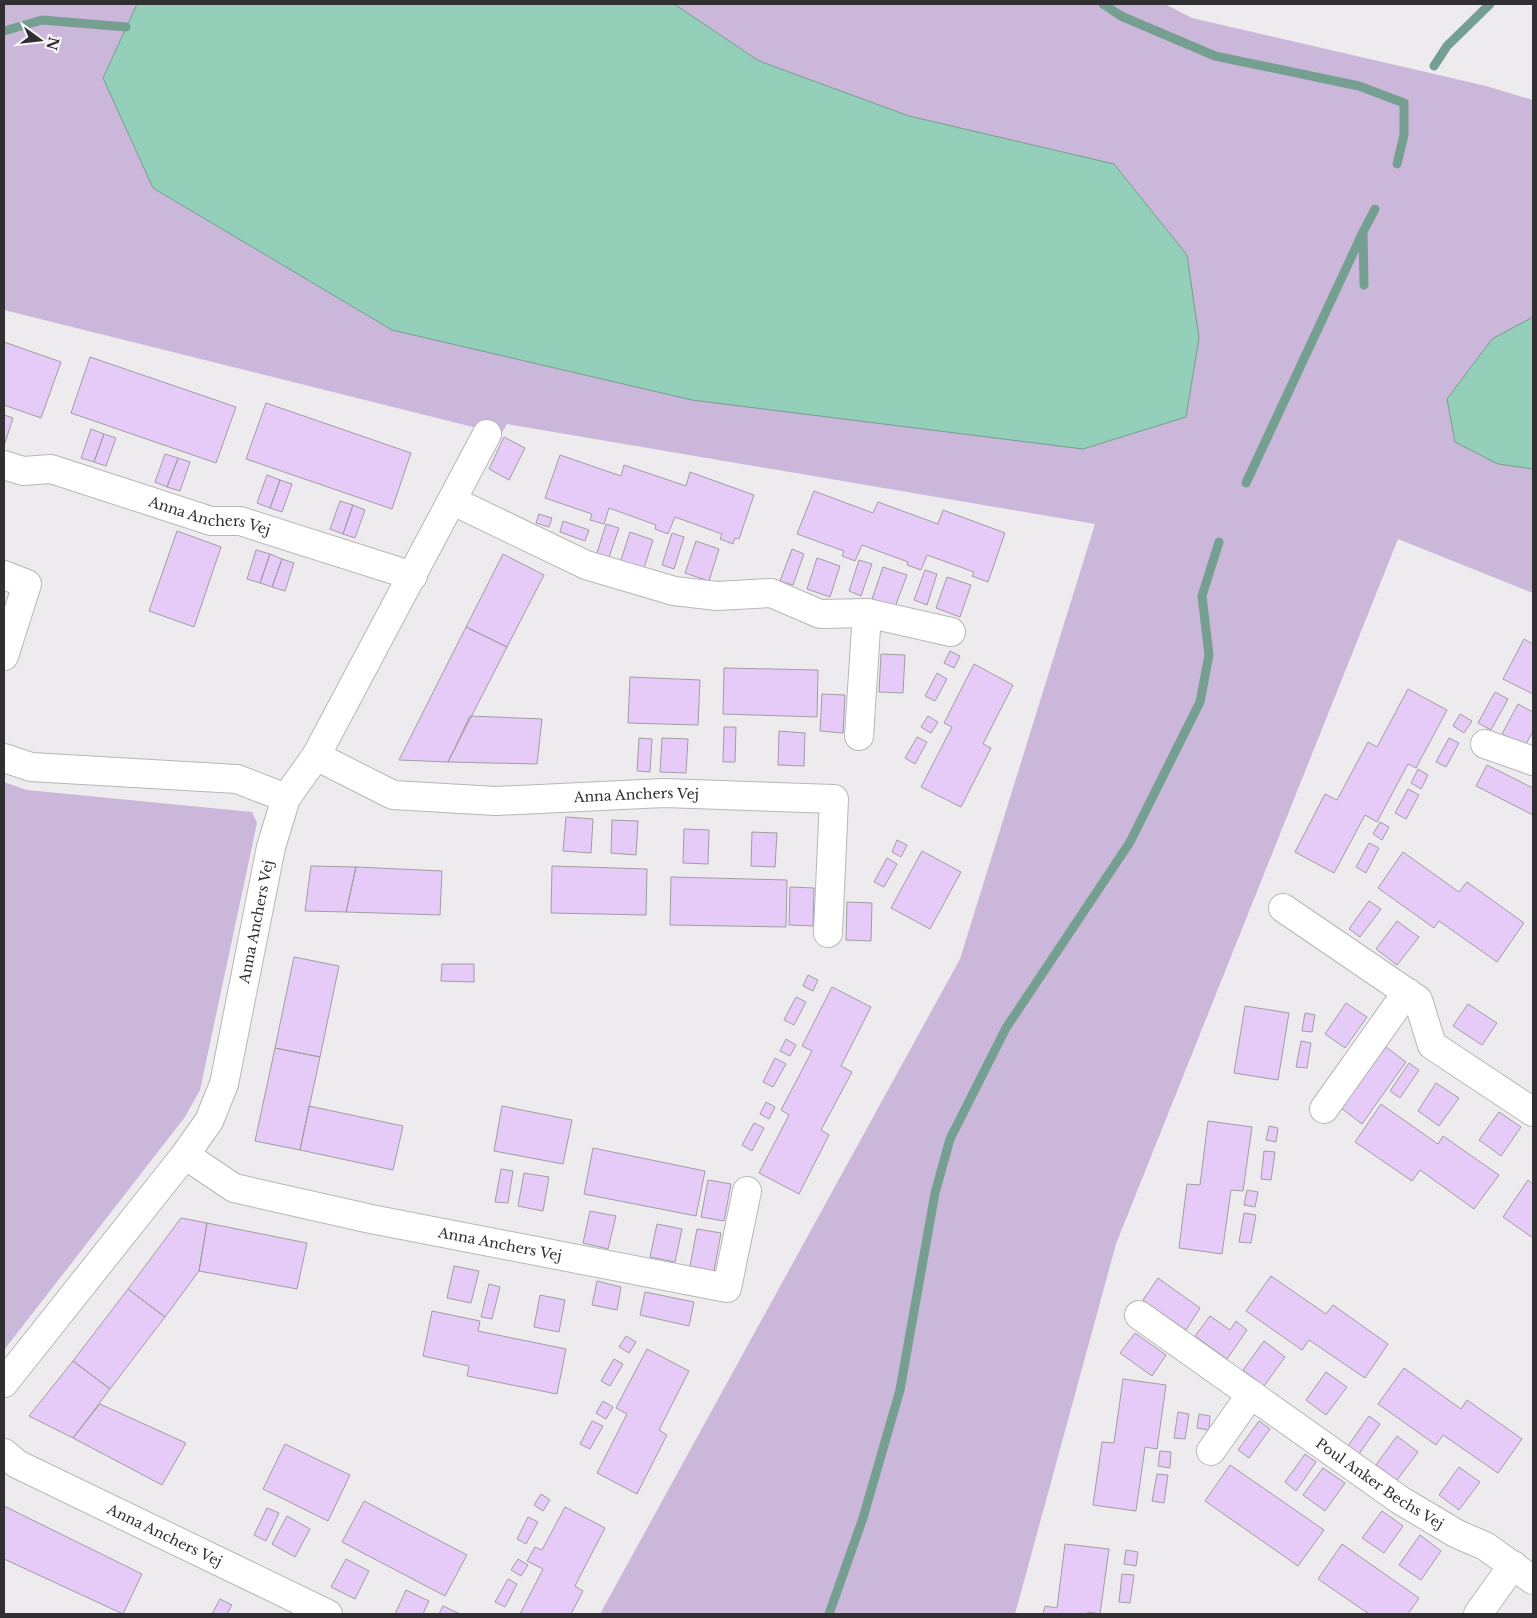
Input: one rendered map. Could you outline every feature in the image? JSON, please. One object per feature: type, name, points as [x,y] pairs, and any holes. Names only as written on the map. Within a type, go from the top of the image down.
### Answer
[{"type":"street","name":"Anna Anchers Vej","points":[[4,1383],[185,1156],[209,1121],[224,1084],[271,847],[286,798],[316,756],[487,434]]},
{"type":"street","name":"Anna Anchers Vej","points":[[4,466],[23,472],[51,469],[211,521],[240,521],[413,576]]},
{"type":"street","points":[[453,501],[586,565],[674,591],[717,596],[771,593],[820,614],[867,613],[952,632]]},
{"type":"street","points":[[4,575],[27,584],[4,656]]},
{"type":"street","points":[[859,736],[867,613]]},
{"type":"street","points":[[1485,744],[1533,761]]},
{"type":"street","name":"Anna Anchers Vej","points":[[316,756],[393,795],[496,801],[664,793],[834,799],[828,933]]},
{"type":"street","points":[[4,758],[31,768],[237,779],[286,798]]},
{"type":"street","points":[[1283,908],[1418,1000],[1432,1045],[1533,1112]]},
{"type":"street","points":[[1324,1110],[1407,992]]},
{"type":"street","name":"Anna Anchers Vej","points":[[185,1156],[234,1188],[371,1219],[727,1288],[747,1191]]},
{"type":"street","name":"Poul Anker Bechs Vej","points":[[1139,1315],[1400,1500],[1457,1534],[1485,1546],[1523,1572],[1478,1614]]},
{"type":"street","points":[[1211,1451],[1251,1394]]},
{"type":"street","name":"Anna Anchers Vej","points":[[4,1453],[17,1464],[328,1614]]},
{"type":"shaded area","points":[[4,4],[1165,4],[1192,18],[1486,86],[1533,100],[1533,593],[1398,539],[1116,1244],[1015,1614],[600,1614],[960,959],[1095,524],[507,424],[501,434],[4,310]]},
{"type":"shaded area","points":[[137,4],[674,4],[759,61],[909,116],[1114,164],[1187,255],[1199,338],[1186,417],[1083,449],[692,400],[392,330],[153,188],[103,78]]},
{"type":"shaded area","points":[[1533,317],[1533,469],[1498,464],[1455,442],[1447,399],[1492,339]]},
{"type":"shaded area","points":[[4,782],[27,790],[252,812],[257,823],[200,1090],[185,1117],[4,1350]]},
{"type":"building","points":[[4,342],[61,362],[41,418],[4,405]]},
{"type":"building","points":[[90,357],[236,407],[216,463],[71,413]]},
{"type":"building","points":[[266,403],[411,453],[392,509],[246,459]]},
{"type":"building","points":[[4,415],[13,418],[4,446]]},
{"type":"building","points":[[91,429],[104,434],[94,462],[81,458]]},
{"type":"building","points":[[104,434],[116,438],[106,466],[94,462]]},
{"type":"building","points":[[504,437],[525,448],[509,480],[489,469]]},
{"type":"building","points":[[165,454],[178,458],[167,487],[155,482]]},
{"type":"building","points":[[560,455],[621,476],[624,465],[686,486],[690,472],[754,495],[739,539],[735,538],[733,544],[720,539],[722,534],[675,517],[668,534],[655,529],[656,525],[609,508],[604,524],[590,520],[592,514],[545,498]]},
{"type":"building","points":[[178,458],[190,462],[180,491],[167,487]]},
{"type":"building","points":[[267,475],[280,480],[270,508],[257,503]]},
{"type":"building","points":[[280,480],[292,484],[282,512],[270,508]]},
{"type":"building","points":[[814,491],[873,513],[878,502],[938,524],[943,510],[1005,533],[988,582],[972,576],[974,572],[927,555],[921,570],[907,565],[908,562],[862,545],[855,561],[842,556],[844,551],[797,534]]},
{"type":"building","points":[[340,501],[353,505],[343,534],[330,529]]},
{"type":"building","points":[[353,505],[365,510],[355,538],[343,534]]},
{"type":"building","points":[[539,514],[552,518],[549,527],[536,523]]},
{"type":"building","points":[[563,521],[589,530],[585,541],[560,532]]},
{"type":"building","points":[[606,524],[619,528],[608,560],[596,556]]},
{"type":"building","points":[[177,531],[221,547],[194,627],[149,611]]},
{"type":"building","points":[[630,532],[653,540],[643,571],[620,563]]},
{"type":"building","points":[[672,533],[684,537],[674,569],[662,565]]},
{"type":"building","points":[[696,541],[719,549],[709,581],[685,573]]},
{"type":"building","points":[[792,549],[804,554],[793,585],[780,581]]},
{"type":"building","points":[[256,550],[270,554],[260,583],[247,579]]},
{"type":"building","points":[[270,554],[282,559],[272,587],[260,583]]},
{"type":"building","points":[[503,554],[544,575],[507,647],[466,627]]},
{"type":"building","points":[[817,558],[840,566],[830,597],[807,589]]},
{"type":"building","points":[[282,559],[294,563],[285,591],[272,587]]},
{"type":"building","points":[[859,560],[872,564],[861,596],[849,591]]},
{"type":"building","points":[[883,567],[907,575],[895,607],[872,599]]},
{"type":"building","points":[[925,570],[937,574],[927,605],[914,600]]},
{"type":"building","points":[[947,577],[971,585],[960,617],[936,608]]},
{"type":"building","points":[[466,627],[507,647],[448,762],[399,760]]},
{"type":"building","points":[[1524,639],[1533,644],[1533,694],[1503,679]]},
{"type":"building","points":[[950,651],[960,656],[954,668],[944,663]]},
{"type":"building","points":[[881,654],[905,655],[903,693],[879,692]]},
{"type":"building","points":[[974,664],[1013,685],[983,744],[991,748],[961,807],[921,787],[952,727],[944,723]]},
{"type":"building","points":[[724,668],[818,670],[817,717],[723,714]]},
{"type":"building","points":[[937,673],[947,679],[935,701],[925,696]]},
{"type":"building","points":[[630,677],[700,680],[698,725],[628,723]]},
{"type":"building","points":[[1408,689],[1447,710],[1416,768],[1408,764],[1377,822],[1365,815],[1334,873],[1295,852],[1325,794],[1337,800],[1368,742],[1377,747]]},
{"type":"building","points":[[1495,692],[1508,699],[1491,730],[1478,723]]},
{"type":"building","points":[[822,694],[845,695],[843,733],[820,731]]},
{"type":"building","points":[[1518,704],[1533,712],[1533,731],[1525,746],[1502,734]]},
{"type":"building","points":[[1460,714],[1472,721],[1464,733],[1453,726]]},
{"type":"building","points":[[470,716],[542,719],[537,764],[448,762]]},
{"type":"building","points":[[928,716],[938,722],[931,733],[921,727]]},
{"type":"building","points":[[724,727],[736,727],[735,762],[723,762]]},
{"type":"building","points":[[779,731],[805,733],[804,766],[778,765]]},
{"type":"building","points":[[917,737],[927,742],[915,764],[905,758]]},
{"type":"building","points":[[639,738],[652,739],[650,772],[637,771]]},
{"type":"building","points":[[662,738],[688,739],[686,773],[660,772]]},
{"type":"building","points":[[1449,738],[1459,743],[1446,767],[1436,762]]},
{"type":"building","points":[[1487,765],[1533,788],[1533,815],[1476,786]]},
{"type":"building","points":[[1418,769],[1428,775],[1421,789],[1411,783]]},
{"type":"building","points":[[1408,789],[1419,795],[1406,819],[1395,813]]},
{"type":"building","points":[[566,817],[593,819],[591,853],[563,851]]},
{"type":"building","points":[[612,820],[638,821],[636,855],[611,853]]},
{"type":"building","points":[[1380,822],[1389,827],[1382,840],[1373,834]]},
{"type":"building","points":[[684,829],[709,830],[708,864],[683,863]]},
{"type":"building","points":[[752,832],[777,833],[775,867],[751,866]]},
{"type":"building","points":[[897,840],[907,845],[901,857],[892,852]]},
{"type":"building","points":[[1369,843],[1379,848],[1366,873],[1356,867]]},
{"type":"building","points":[[922,851],[961,872],[930,929],[891,908]]},
{"type":"building","points":[[1403,852],[1459,892],[1467,882],[1524,923],[1497,962],[1439,921],[1434,928],[1378,888]]},
{"type":"building","points":[[887,858],[897,864],[884,887],[874,882]]},
{"type":"building","points":[[311,866],[356,867],[346,912],[305,911]]},
{"type":"building","points":[[552,866],[647,869],[646,915],[551,913]]},
{"type":"building","points":[[356,867],[442,871],[440,915],[346,912]]},
{"type":"building","points":[[671,877],[787,880],[786,927],[670,925]]},
{"type":"building","points":[[790,887],[814,888],[813,926],[789,925]]},
{"type":"building","points":[[1369,901],[1381,909],[1360,937],[1349,929]]},
{"type":"building","points":[[847,902],[872,903],[871,941],[846,940]]},
{"type":"building","points":[[1397,921],[1419,937],[1397,965],[1376,949]]},
{"type":"building","points":[[294,957],[339,966],[320,1057],[275,1048]]},
{"type":"building","points":[[442,964],[474,964],[474,982],[441,981]]},
{"type":"building","points":[[808,975],[818,980],[813,991],[803,986]]},
{"type":"building","points":[[832,987],[871,1007],[841,1066],[852,1072],[821,1130],[829,1135],[799,1194],[759,1173],[789,1115],[781,1110],[812,1051],[802,1046]]},
{"type":"building","points":[[796,997],[806,1002],[794,1025],[784,1020]]},
{"type":"building","points":[[1346,1003],[1367,1017],[1345,1048],[1325,1034]]},
{"type":"building","points":[[1468,1004],[1497,1023],[1482,1045],[1453,1026]]},
{"type":"building","points":[[1245,1006],[1289,1013],[1278,1080],[1234,1073]]},
{"type":"building","points":[[1305,1013],[1315,1015],[1312,1032],[1302,1031]]},
{"type":"building","points":[[786,1039],[796,1045],[790,1056],[780,1051]]},
{"type":"building","points":[[1301,1041],[1311,1043],[1307,1068],[1296,1067]]},
{"type":"building","points":[[1386,1047],[1406,1062],[1362,1124],[1341,1108]]},
{"type":"building","points":[[275,1048],[320,1057],[300,1150],[255,1141]]},
{"type":"building","points":[[775,1058],[786,1064],[773,1087],[763,1082]]},
{"type":"building","points":[[1409,1063],[1419,1070],[1400,1098],[1390,1091]]},
{"type":"building","points":[[1436,1083],[1459,1098],[1439,1126],[1418,1111]]},
{"type":"building","points":[[766,1102],[775,1107],[769,1119],[760,1114]]},
{"type":"building","points":[[1381,1104],[1438,1144],[1443,1136],[1499,1175],[1474,1209],[1420,1170],[1412,1181],[1355,1142]]},
{"type":"building","points":[[309,1106],[403,1126],[393,1170],[300,1150]]},
{"type":"building","points":[[502,1106],[572,1120],[563,1164],[494,1151]]},
{"type":"building","points":[[1499,1112],[1521,1127],[1501,1156],[1479,1140]]},
{"type":"building","points":[[1208,1121],[1252,1127],[1243,1191],[1231,1190],[1222,1254],[1179,1248],[1187,1184],[1200,1185]]},
{"type":"building","points":[[754,1123],[764,1128],[752,1151],[742,1145]]},
{"type":"building","points":[[1269,1126],[1278,1128],[1276,1142],[1266,1140]]},
{"type":"building","points":[[593,1148],[705,1171],[696,1216],[584,1194]]},
{"type":"building","points":[[1264,1151],[1275,1152],[1271,1180],[1261,1179]]},
{"type":"building","points":[[501,1169],[513,1171],[508,1203],[495,1202]]},
{"type":"building","points":[[524,1173],[549,1177],[543,1211],[518,1206]]},
{"type":"building","points":[[708,1180],[731,1184],[724,1221],[701,1217]]},
{"type":"building","points":[[1528,1180],[1533,1184],[1533,1238],[1503,1217]]},
{"type":"building","points":[[1247,1190],[1258,1192],[1255,1207],[1244,1205]]},
{"type":"building","points":[[590,1211],[616,1216],[608,1249],[583,1243]]},
{"type":"building","points":[[1244,1213],[1256,1215],[1251,1243],[1239,1242]]},
{"type":"building","points":[[181,1218],[207,1223],[199,1271],[165,1317],[128,1289]]},
{"type":"building","points":[[207,1223],[307,1243],[297,1289],[199,1271]]},
{"type":"building","points":[[657,1224],[682,1229],[675,1262],[650,1257]]},
{"type":"building","points":[[697,1229],[721,1233],[714,1271],[690,1266]]},
{"type":"building","points":[[454,1266],[479,1271],[471,1303],[447,1298]]},
{"type":"building","points":[[1271,1276],[1326,1314],[1333,1305],[1388,1344],[1365,1378],[1309,1340],[1302,1350],[1246,1311]]},
{"type":"building","points":[[1158,1278],[1200,1308],[1186,1330],[1143,1300]]},
{"type":"building","points":[[597,1281],[621,1287],[617,1310],[592,1305]]},
{"type":"building","points":[[489,1284],[500,1287],[492,1319],[481,1317]]},
{"type":"building","points":[[128,1289],[165,1317],[110,1389],[73,1361]]},
{"type":"building","points":[[645,1292],[694,1302],[689,1326],[640,1315]]},
{"type":"building","points":[[540,1295],[565,1300],[559,1332],[534,1327]]},
{"type":"building","points":[[432,1311],[480,1321],[478,1331],[566,1349],[557,1394],[467,1376],[469,1366],[423,1356]]},
{"type":"building","points":[[1210,1316],[1230,1330],[1236,1321],[1247,1330],[1227,1359],[1195,1336]]},
{"type":"building","points":[[1135,1333],[1166,1355],[1152,1376],[1120,1353]]},
{"type":"building","points":[[626,1336],[636,1342],[629,1353],[619,1347]]},
{"type":"building","points":[[1264,1341],[1285,1357],[1264,1386],[1243,1370]]},
{"type":"building","points":[[647,1349],[689,1371],[659,1430],[667,1435],[637,1494],[597,1473],[627,1414],[616,1408]]},
{"type":"building","points":[[614,1359],[623,1364],[610,1386],[601,1381]]},
{"type":"building","points":[[73,1361],[110,1389],[73,1438],[29,1416]]},
{"type":"building","points":[[1404,1368],[1461,1409],[1467,1400],[1522,1439],[1498,1473],[1443,1435],[1436,1445],[1378,1404]]},
{"type":"building","points":[[1326,1372],[1347,1387],[1326,1415],[1306,1400]]},
{"type":"building","points":[[1123,1379],[1166,1385],[1157,1449],[1145,1447],[1136,1511],[1093,1505],[1102,1442],[1114,1443]]},
{"type":"building","points":[[603,1401],[613,1407],[606,1419],[596,1413]]},
{"type":"building","points":[[100,1404],[186,1443],[162,1485],[73,1438]]},
{"type":"building","points":[[1178,1412],[1189,1414],[1185,1439],[1174,1438]]},
{"type":"building","points":[[1199,1414],[1210,1416],[1209,1430],[1197,1428]]},
{"type":"building","points":[[1369,1416],[1380,1424],[1359,1454],[1348,1446]]},
{"type":"building","points":[[592,1421],[603,1426],[590,1449],[580,1444]]},
{"type":"building","points":[[1259,1421],[1270,1429],[1249,1458],[1238,1450]]},
{"type":"building","points":[[1397,1436],[1418,1452],[1397,1480],[1376,1465]]},
{"type":"building","points":[[285,1444],[350,1475],[328,1521],[263,1489]]},
{"type":"building","points":[[1160,1451],[1171,1452],[1170,1468],[1158,1466]]},
{"type":"building","points":[[1305,1454],[1316,1462],[1296,1491],[1285,1482]]},
{"type":"building","points":[[1230,1465],[1324,1530],[1298,1566],[1205,1501]]},
{"type":"building","points":[[1459,1467],[1480,1482],[1459,1510],[1439,1495]]},
{"type":"building","points":[[1323,1468],[1345,1483],[1325,1511],[1303,1495]]},
{"type":"building","points":[[1157,1474],[1168,1475],[1164,1503],[1152,1501]]},
{"type":"building","points":[[541,1494],[550,1500],[543,1511],[534,1505]]},
{"type":"building","points":[[364,1501],[467,1555],[445,1596],[342,1542]]},
{"type":"building","points":[[4,1506],[142,1574],[123,1614],[4,1559]]},
{"type":"building","points":[[565,1507],[605,1528],[575,1586],[583,1591],[571,1614],[520,1614],[543,1569],[527,1561],[535,1547],[542,1550]]},
{"type":"building","points":[[267,1508],[279,1513],[266,1541],[254,1535]]},
{"type":"building","points":[[1382,1511],[1403,1526],[1384,1553],[1362,1538]]},
{"type":"building","points":[[287,1516],[310,1529],[295,1557],[272,1544]]},
{"type":"building","points":[[528,1517],[538,1522],[526,1544],[517,1539]]},
{"type":"building","points":[[1420,1535],[1441,1551],[1421,1580],[1399,1565]]},
{"type":"building","points":[[1065,1544],[1109,1549],[1100,1614],[1088,1612],[1087,1614],[1043,1614],[1045,1606],[1057,1608]]},
{"type":"building","points":[[1342,1544],[1419,1598],[1408,1614],[1369,1614],[1318,1579]]},
{"type":"building","points":[[1126,1550],[1138,1552],[1136,1566],[1124,1564]]},
{"type":"building","points":[[346,1559],[369,1571],[355,1599],[331,1587]]},
{"type":"building","points":[[518,1559],[528,1565],[521,1576],[511,1570]]},
{"type":"building","points":[[1122,1574],[1134,1575],[1130,1603],[1119,1602]]},
{"type":"building","points":[[508,1579],[517,1584],[505,1607],[495,1602]]},
{"type":"building","points":[[406,1590],[429,1601],[423,1614],[395,1614]]},
{"type":"building","points":[[220,1599],[232,1605],[227,1614],[212,1614]]},
{"type":"building","points":[[443,1606],[460,1614],[439,1614]]},
{"type":"waterway","points":[[1103,4],[1121,16],[1215,56],[1359,86],[1404,103],[1404,135],[1397,164]]},
{"type":"waterway","points":[[1434,66],[1447,46],[1490,4]]},
{"type":"waterway","points":[[4,31],[42,20],[126,27]]},
{"type":"waterway","points":[[1364,285],[1363,232],[1375,209]]},
{"type":"waterway","points":[[1246,483],[1363,232]]},
{"type":"waterway","points":[[829,1614],[863,1518],[900,1390],[935,1193],[950,1139],[1006,1028],[1130,842],[1200,702],[1209,655],[1202,596],[1219,542]]}]
